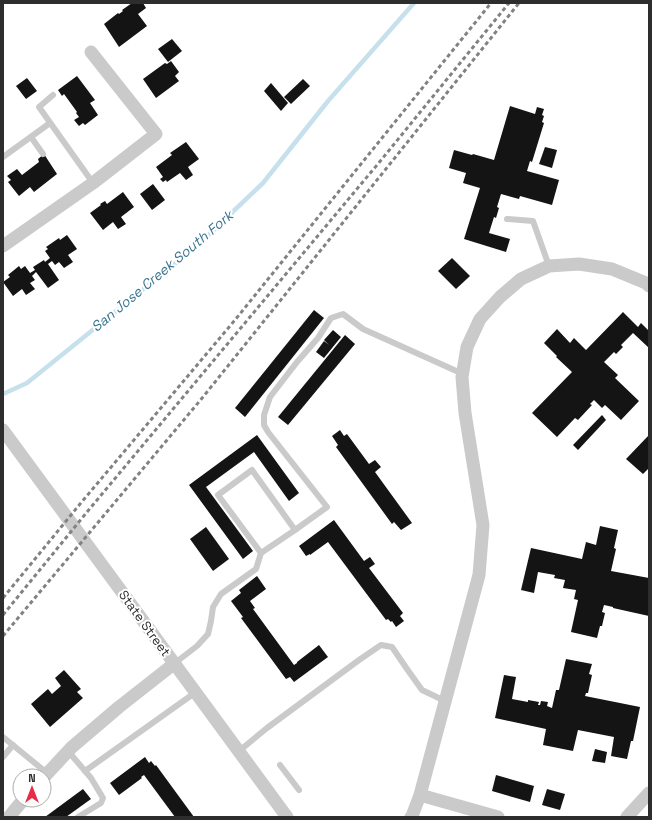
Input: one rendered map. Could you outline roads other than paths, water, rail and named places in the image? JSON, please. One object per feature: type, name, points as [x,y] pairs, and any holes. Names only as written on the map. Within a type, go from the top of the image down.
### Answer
[{"type":"street","points":[[3,246],[93,183],[156,134],[90,52]]},
{"type":"street","points":[[411,817],[420,795],[479,575],[483,525],[465,413],[463,374],[467,347],[480,319],[500,297],[521,279],[549,266],[579,264],[612,269],[648,285]]},
{"type":"street","name":"State Street","points":[[3,430],[287,817]]},
{"type":"street","points":[[52,768],[68,751],[119,707],[175,663]]},
{"type":"street","points":[[627,817],[649,793]]},
{"type":"street","points":[[420,795],[498,817]]},
{"type":"street","points":[[9,817],[16,808]]},
{"type":"lane","points":[[53,95],[39,107],[93,183]]},
{"type":"lane","points":[[3,157],[50,123]]},
{"type":"lane","points":[[31,136],[43,154]]},
{"type":"lane","points":[[507,219],[533,221],[549,266]]},
{"type":"lane","points":[[175,663],[197,646],[208,634],[212,621],[213,608],[221,594],[256,569],[261,553],[327,508],[268,432],[264,425],[264,415],[270,397],[318,338],[331,318],[343,314],[363,329],[463,374]]},
{"type":"lane","points":[[261,553],[218,495],[252,470],[295,530]]},
{"type":"lane","points":[[239,751],[267,728],[381,645],[392,647],[422,690],[445,702]]},
{"type":"lane","points":[[85,771],[196,692]]},
{"type":"lane","points":[[3,737],[38,768]]},
{"type":"lane","points":[[3,757],[13,745]]},
{"type":"lane","points":[[68,751],[91,778],[103,798],[101,804],[78,817]]},
{"type":"lane","points":[[280,765],[299,790]]},
{"type":"waterway","name":"San Jose Creek South Fork","points":[[3,394],[27,383],[198,245],[263,183],[328,101],[414,3]]},
{"type":"railway","points":[[3,598],[235,320],[491,3]]},
{"type":"railway","points":[[3,615],[87,512],[382,159],[509,3]]},
{"type":"railway","points":[[3,636],[203,397],[519,3]]}]
